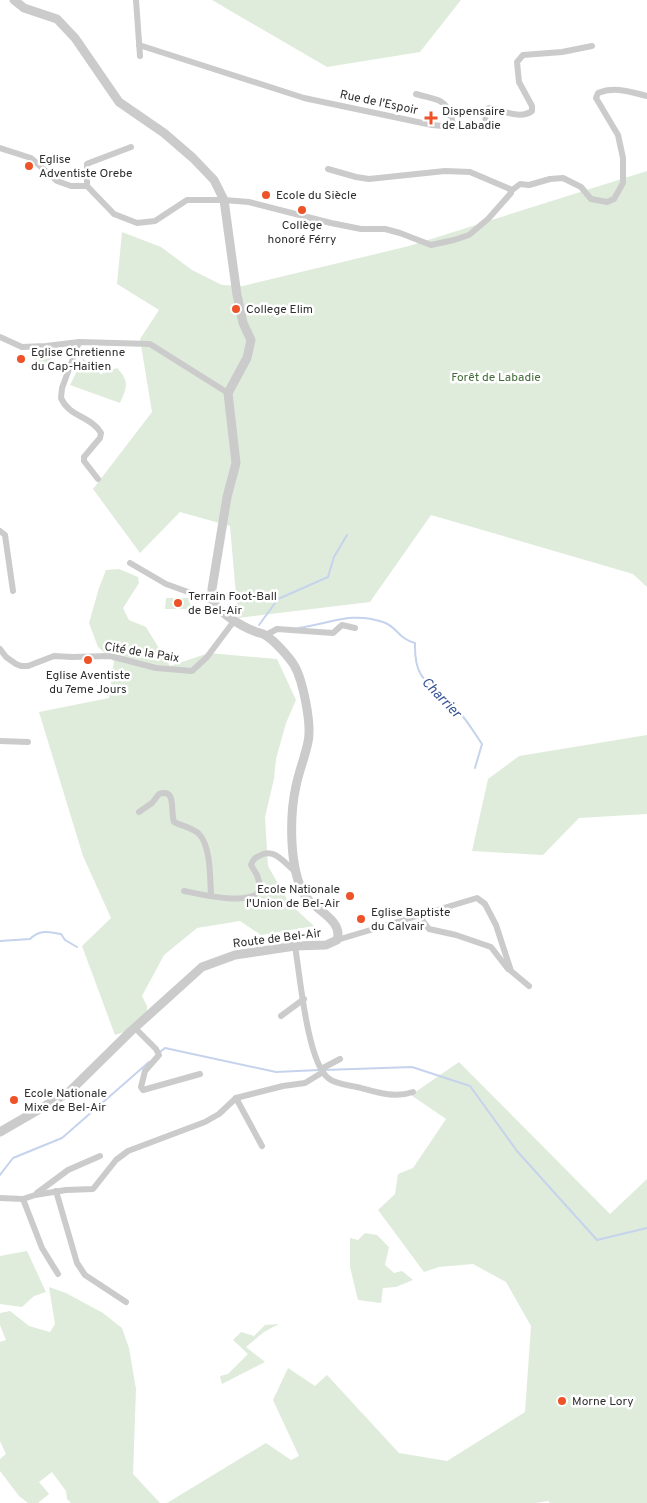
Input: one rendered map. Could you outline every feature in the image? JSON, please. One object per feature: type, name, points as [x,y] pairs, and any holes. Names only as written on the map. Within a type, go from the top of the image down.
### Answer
[{"type":"street","points":[[14,0],[24,8],[57,19],[75,38],[119,102],[164,133],[193,158],[214,180],[224,200],[237,295],[243,323],[251,340],[247,358],[228,393],[236,463],[227,497],[212,589],[213,601],[166,584],[130,563]]},
{"type":"street","points":[[136,0],[140,56]]},
{"type":"street","name":"Rue de l'Espoir","points":[[139,45],[304,98],[432,125],[454,127],[484,127],[486,124],[485,112],[489,108],[521,115],[526,115],[532,111],[532,106],[519,82],[517,62],[523,55],[562,52],[592,46]]},
{"type":"street","points":[[131,148],[87,164],[87,186],[114,214],[137,223],[155,221],[187,200],[224,200],[249,202],[331,224],[361,229],[384,229],[431,245],[469,235],[488,220],[520,184],[529,185],[550,179],[563,178],[581,187],[591,199],[607,202],[614,199],[623,183],[622,158],[618,136],[596,98],[598,93],[618,89],[647,96]]},
{"type":"street","points":[[416,94],[445,103],[450,109],[454,127]]},
{"type":"street","points":[[0,148],[31,158],[57,181],[71,186],[87,186]]},
{"type":"street","points":[[328,169],[369,179],[445,171],[470,172],[512,191]]},
{"type":"street","points":[[0,337],[22,347],[79,342],[150,344],[228,393]]},
{"type":"street","points":[[79,342],[62,388],[61,398],[72,413],[92,422],[101,433],[100,438],[84,457],[84,461],[98,479]]},
{"type":"street","points":[[0,531],[5,535],[13,590]]},
{"type":"street","name":"Route de Bel-Air","points":[[0,1132],[69,1092],[134,1027],[202,967],[235,955],[295,946],[326,945],[337,940],[337,928],[304,895],[295,871],[292,818],[296,787],[309,740],[308,712],[298,674],[294,665],[266,635],[234,621],[213,601]]},
{"type":"street","name":"Cité de la Paix","points":[[0,649],[16,664],[21,666],[28,666],[54,656],[110,656],[156,668],[192,671],[208,657],[234,621]]},
{"type":"street","points":[[266,635],[277,629],[333,632],[342,625],[355,628]]},
{"type":"street","points":[[0,741],[28,742]]},
{"type":"street","points":[[139,812],[152,803],[158,794],[166,792],[170,794],[174,822],[198,833],[203,841],[208,855],[211,896]]},
{"type":"street","points":[[184,891],[211,896],[245,898],[258,894],[260,888],[251,865],[256,857],[266,852],[271,852],[295,871]]},
{"type":"street","points":[[337,940],[477,898],[486,904],[496,925],[511,971]]},
{"type":"street","points":[[419,916],[428,929],[456,935],[491,947],[511,971],[530,986]]},
{"type":"street","points":[[295,946],[314,1052],[322,1070],[333,1081],[376,1092],[398,1096],[413,1092]]},
{"type":"street","points":[[281,1016],[304,999]]},
{"type":"street","points":[[134,1027],[158,1054],[145,1071],[141,1087],[143,1090],[200,1074]]},
{"type":"street","points":[[0,1198],[23,1199],[35,1195],[92,1189],[116,1160],[128,1151],[205,1122],[219,1114],[236,1098],[282,1086],[306,1083],[340,1059]]},
{"type":"street","points":[[236,1098],[262,1146]]},
{"type":"street","points":[[35,1195],[68,1170],[100,1156]]},
{"type":"street","points":[[56,1192],[80,1269],[85,1275],[126,1302]]},
{"type":"street","points":[[23,1199],[42,1248],[58,1274]]},
{"type":"green space","points":[[212,0],[461,0],[420,52],[327,67]]},
{"type":"green space","name":"Forêt de Labadie","points":[[647,171],[647,587],[633,574],[431,515],[370,602],[238,618],[230,526],[180,512],[140,553],[93,489],[152,412],[140,339],[159,310],[117,284],[122,232],[161,247],[192,270],[222,285],[243,286],[409,246]]},
{"type":"green space","points":[[38,351],[52,357],[47,369],[33,363]]},
{"type":"green space","points":[[83,359],[101,374],[117,368],[126,381],[120,403],[70,385]]},
{"type":"green space","points":[[119,569],[138,577],[139,583],[123,608],[129,620],[146,627],[170,666],[209,653],[277,659],[296,700],[286,723],[276,759],[274,779],[265,817],[268,866],[289,903],[314,926],[261,935],[240,921],[197,928],[164,955],[142,996],[147,1006],[147,1017],[140,1027],[115,1035],[82,946],[111,918],[83,856],[39,712],[109,698],[114,661],[98,647],[89,623],[106,570]]},
{"type":"green space","name":"Terrain Foot-Ball de Bel-Air","points":[[166,598],[190,598],[190,609],[165,609]]},
{"type":"green space","points":[[647,735],[647,814],[579,818],[543,855],[472,851],[488,779],[519,756]]},
{"type":"green space","points":[[459,1062],[610,1214],[647,1179],[647,1503],[550,1503],[548,1501],[536,1503],[167,1503],[266,1443],[291,1460],[299,1456],[273,1400],[288,1368],[315,1386],[327,1375],[399,1453],[447,1461],[525,1412],[531,1326],[506,1282],[473,1264],[439,1267],[424,1272],[378,1210],[395,1194],[398,1174],[413,1168],[446,1119],[411,1095]]},
{"type":"green space","points":[[365,1233],[377,1235],[389,1247],[385,1265],[394,1273],[402,1271],[413,1280],[396,1287],[383,1288],[381,1303],[358,1300],[350,1267],[350,1238],[358,1240]]},
{"type":"green space","points":[[27,1251],[46,1292],[34,1296],[22,1307],[0,1304],[0,1256]]},
{"type":"green space","points":[[49,1287],[66,1293],[103,1313],[122,1328],[129,1348],[136,1389],[133,1474],[160,1503],[71,1503],[67,1499],[66,1491],[52,1472],[39,1482],[49,1494],[38,1503],[28,1503],[19,1496],[0,1471],[0,1459],[6,1454],[0,1441],[0,1342],[6,1340],[0,1325],[0,1313],[10,1311],[29,1326],[50,1332],[55,1324]]},
{"type":"green space","points":[[279,1324],[264,1332],[246,1347],[265,1362],[222,1384],[220,1376],[228,1374],[248,1354],[233,1340],[241,1332],[254,1336],[265,1325]]},
{"type":"waterway","points":[[259,625],[278,599],[328,577],[334,557],[347,535]]},
{"type":"waterway","name":"Charrier","points":[[298,628],[340,619],[371,619],[388,624],[409,641],[415,643],[415,657],[421,675],[426,682],[456,708],[482,744],[475,768]]},
{"type":"waterway","points":[[0,941],[30,939],[41,932],[48,932],[61,934],[65,940],[77,947]]},
{"type":"waterway","points":[[160,1052],[165,1048],[276,1072],[319,1070]]},
{"type":"waterway","points":[[0,1175],[13,1158],[62,1138],[149,1062]]},
{"type":"waterway","points":[[324,1070],[412,1067],[470,1086],[517,1151],[597,1240],[647,1228]]},
{"type":"place","name":"Dispensaire de Labadie","points":[[431,118]]},
{"type":"place","name":"Eglise Adventiste Orebe","points":[[29,166]]},
{"type":"place","name":"Ecole du Siècle","points":[[266,195]]},
{"type":"place","name":"Collège honoré Férry","points":[[302,210]]},
{"type":"place","name":"College Elim","points":[[236,309]]},
{"type":"place","name":"Eglise Chretienne du Cap-Haitien","points":[[21,359]]},
{"type":"place","name":"Terrain Foot-Ball de Bel-Air","points":[[178,603]]},
{"type":"place","name":"Eglise Aventiste du 7eme Jours","points":[[88,660]]},
{"type":"place","name":"Ecole Nationale l'Union de Bel-Air","points":[[350,896]]},
{"type":"place","name":"Eglise Baptiste du Calvair","points":[[361,919]]},
{"type":"place","name":"Ecole Nationale Mixe de Bel-Air","points":[[14,1100]]},
{"type":"place","name":"Morne Lory","points":[[562,1401]]}]
